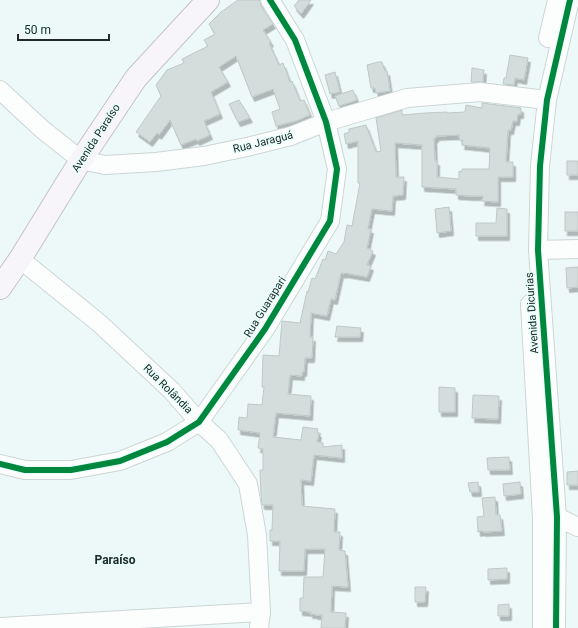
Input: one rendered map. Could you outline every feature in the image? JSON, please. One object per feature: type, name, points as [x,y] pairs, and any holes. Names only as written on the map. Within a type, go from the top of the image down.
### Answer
[{"type":"main road","name":"Avenida Paraíso","points":[[0,288],[20,259],[81,160],[136,78],[208,0]]},
{"type":"street","name":"Rua Guarapari","points":[[0,464],[25,470],[71,470],[120,461],[167,442],[199,422],[264,329],[330,221],[337,169],[326,122],[295,40],[270,0]]},
{"type":"street","name":"Avenida Dicurias","points":[[542,628],[542,518],[526,252],[529,167],[542,99],[556,0]]},
{"type":"street","name":"Avenida Dicurias","points":[[556,628],[557,517],[538,250],[542,99],[570,0]]},
{"type":"street","name":"Rua Jaraguá","points":[[0,90],[43,130],[81,160],[105,165],[156,162],[204,156],[247,147],[291,136],[326,122],[407,98],[480,92],[542,99]]},
{"type":"street","points":[[538,250],[578,249]]},
{"type":"street","name":"Rua Rolândia","points":[[20,259],[99,323],[172,391],[199,422],[219,440],[248,484],[257,535],[260,620]]},
{"type":"street","points":[[557,517],[578,527]]},
{"type":"street","points":[[0,627],[260,620]]},
{"type":"building","points":[[238,0],[260,0],[261,6],[273,24],[263,30],[271,42],[269,43],[279,65],[283,63],[290,82],[292,81],[300,101],[304,100],[310,115],[296,121],[276,126],[272,112],[280,109],[273,89],[252,97],[236,56],[219,67],[228,82],[211,92],[220,114],[204,121],[210,135],[197,141],[196,139],[181,145],[170,120],[159,135],[157,133],[150,142],[136,132],[161,96],[156,85],[167,70],[184,63],[182,59],[208,46],[204,40],[215,34],[209,24],[221,12]]},
{"type":"building","points":[[299,0],[311,0],[301,14],[294,6]]},
{"type":"building","points":[[510,55],[528,58],[524,80],[515,78],[514,85],[503,84],[504,78],[506,78]]},
{"type":"building","points":[[382,62],[385,71],[387,71],[390,91],[376,93],[375,88],[371,88],[367,65]]},
{"type":"building","points":[[472,68],[484,70],[483,82],[471,82]]},
{"type":"building","points":[[335,72],[340,92],[330,94],[325,75]]},
{"type":"building","points":[[353,90],[357,100],[339,106],[335,96]]},
{"type":"building","points":[[239,100],[250,118],[238,122],[229,104]]},
{"type":"building","points":[[482,103],[521,108],[521,114],[518,114],[517,121],[513,121],[511,130],[508,130],[506,162],[513,162],[513,177],[498,177],[498,202],[482,201],[483,196],[456,195],[456,189],[422,187],[422,145],[395,143],[396,177],[404,177],[403,195],[393,196],[392,211],[372,209],[368,229],[371,229],[367,248],[373,251],[367,265],[371,266],[367,277],[341,273],[335,300],[331,299],[327,316],[311,313],[310,337],[313,337],[312,358],[305,358],[304,372],[302,372],[302,376],[290,375],[288,394],[311,396],[310,416],[276,413],[273,437],[301,440],[303,427],[318,429],[317,432],[319,433],[317,442],[323,443],[323,447],[342,445],[342,458],[314,455],[311,481],[301,480],[302,506],[335,509],[334,532],[340,532],[339,550],[345,551],[348,587],[332,586],[331,612],[346,613],[345,628],[321,628],[322,615],[315,615],[310,614],[311,612],[300,611],[300,598],[303,598],[304,577],[323,577],[325,549],[305,549],[304,571],[279,571],[280,541],[270,541],[273,505],[262,505],[260,470],[263,470],[263,449],[258,448],[260,433],[238,430],[239,417],[247,418],[248,404],[262,405],[264,387],[262,387],[263,355],[279,356],[282,321],[300,323],[307,291],[308,292],[312,278],[315,279],[328,251],[336,254],[344,242],[347,225],[352,226],[360,183],[358,183],[358,141],[346,144],[344,134],[349,132],[349,129],[366,125],[376,152],[381,151],[376,118],[402,110],[402,115],[465,112],[466,105],[482,108]],"holes":[[[459,135],[460,141],[463,140],[462,145],[490,148],[489,169],[462,169],[462,172],[459,171],[459,179],[437,177],[437,161],[435,161],[434,138],[436,138],[436,136]]]},
{"type":"building","points":[[567,161],[578,161],[578,175],[567,175]]},
{"type":"building","points":[[449,207],[451,231],[437,233],[435,209]]},
{"type":"building","points":[[497,208],[507,209],[507,236],[476,236],[476,223],[496,223]]},
{"type":"building","points":[[565,212],[578,212],[578,231],[565,231]]},
{"type":"building","points":[[578,267],[578,287],[567,288],[566,268]]},
{"type":"building","points":[[337,326],[361,328],[360,337],[335,337]]},
{"type":"building","points":[[439,387],[455,388],[455,412],[439,412]]},
{"type":"building","points":[[473,395],[499,396],[498,419],[472,418]]},
{"type":"building","points":[[509,457],[510,470],[488,470],[487,458]]},
{"type":"building","points":[[578,471],[578,485],[567,485],[567,472]]},
{"type":"building","points":[[478,482],[479,492],[470,492],[468,483]]},
{"type":"building","points":[[520,482],[521,494],[504,496],[503,484]]},
{"type":"building","points":[[495,497],[496,515],[500,515],[502,531],[478,532],[477,517],[484,516],[482,498]]},
{"type":"building","points":[[507,568],[507,579],[488,580],[488,569]]},
{"type":"building","points":[[415,587],[426,587],[425,602],[415,602]]},
{"type":"building","points":[[509,604],[509,616],[498,616],[498,605]]},
{"type":"cycle path","points":[[0,464],[25,470],[71,470],[120,461],[167,442],[199,422],[265,329],[330,221],[337,169],[326,122],[295,40],[270,0]]},
{"type":"cycle path","points":[[556,628],[557,517],[538,250],[540,166],[547,100],[570,0]]},
{"type":"district","name":"Paraíso","points":[[115,560]]}]
